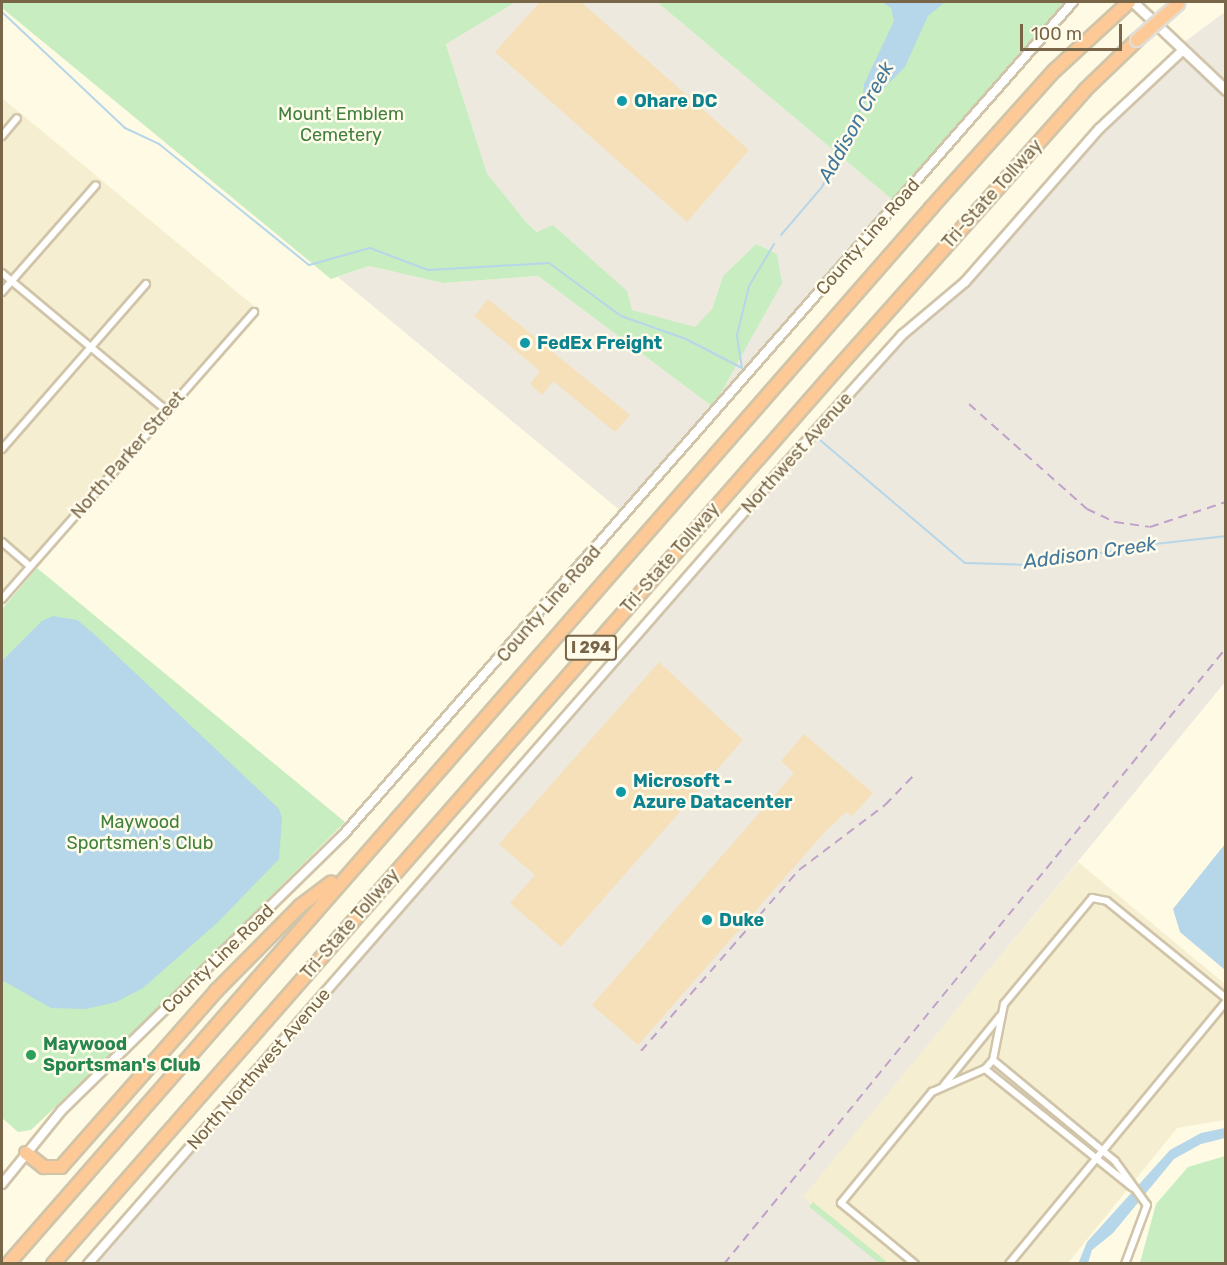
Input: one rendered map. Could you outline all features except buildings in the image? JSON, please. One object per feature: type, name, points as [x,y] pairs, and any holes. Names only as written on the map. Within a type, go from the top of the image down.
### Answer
[{"type":"highway","name":"Tri-State Tollway","points":[[8,1263],[349,870],[931,208],[1054,70],[1112,16],[1131,2]]},
{"type":"highway","name":"Tri-State Tollway","points":[[53,1263],[842,362],[1085,90],[1180,3]]},
{"type":"highway","points":[[26,1153],[44,1167],[61,1167],[216,991],[300,906],[349,870]]},
{"type":"main road","points":[[1131,2],[1226,90]]},
{"type":"street","name":"County Line Road","points":[[2,1184],[62,1110],[352,825],[1073,2]]},
{"type":"street","name":"Northwest Avenue","points":[[429,875],[902,335],[965,282],[1099,129],[1183,50]]},
{"type":"street","points":[[2,136],[17,118]]},
{"type":"street","points":[[2,292],[96,185]]},
{"type":"street","points":[[2,273],[167,411]]},
{"type":"street","points":[[2,449],[146,284]]},
{"type":"street","name":"North Parker Street","points":[[2,599],[254,312]]},
{"type":"street","points":[[2,542],[30,566]]},
{"type":"street","name":"North Northwest Avenue","points":[[88,1263],[429,875]]},
{"type":"street","points":[[915,1263],[841,1203],[932,1092],[985,1069],[993,1060],[1004,1004],[1097,896],[1226,1000],[1104,1151],[1009,1263]]},
{"type":"street","points":[[942,1088],[1002,1013]]},
{"type":"street","points":[[993,1060],[1104,1151],[1147,1204],[1125,1263]]},
{"type":"street","points":[[985,1069],[1132,1187]]},
{"type":"shaded area","points":[[516,2],[657,2],[895,202],[622,512],[338,277],[369,266],[443,283],[538,276],[713,407],[777,254],[756,244],[723,276],[712,309],[696,328],[631,310],[526,222],[487,175],[446,43]]},
{"type":"shaded area","points":[[1225,12],[1225,82],[1183,43]]},
{"type":"shaded area","points":[[1183,50],[1225,89],[1225,682],[803,1197],[883,1263],[88,1264],[902,335],[965,282],[1099,129]]},
{"type":"shaded area","points":[[2,98],[260,311],[2,607]]},
{"type":"shaded area","points":[[1078,862],[1225,984],[1225,1120],[1177,1128],[1068,1263],[883,1263],[802,1197]]},
{"type":"green space","name":"Mount Emblem Cemetery","points":[[2,2],[516,2],[446,44],[487,174],[526,222],[537,232],[553,225],[627,291],[632,310],[695,327],[712,309],[723,276],[756,244],[777,254],[782,283],[713,407],[538,276],[443,283],[369,266],[331,279],[2,8]]},
{"type":"green space","points":[[657,2],[1068,2],[895,202]]},
{"type":"green space","name":"Maywood Sportsmen's Club","points":[[37,568],[345,822],[135,1032],[31,1130],[18,1132],[2,1118],[2,609]]},
{"type":"green space","points":[[1225,1156],[1225,1263],[1140,1263],[1156,1204],[1188,1167]]},
{"type":"green space","points":[[813,1202],[888,1263],[880,1264],[809,1207]]},
{"type":"water","points":[[882,2],[945,2],[928,16],[905,67],[870,102],[863,94],[864,84],[894,21],[891,8]]},
{"type":"water","name":"Maywood Sportsmen's Club","points":[[53,616],[77,620],[93,633],[279,809],[282,818],[279,859],[217,923],[143,988],[116,1002],[85,1009],[51,1008],[2,980],[2,661],[42,621]]},
{"type":"water","points":[[1225,844],[1225,970],[1180,932],[1173,909]]},
{"type":"water","points":[[1225,1128],[1225,1138],[1201,1144],[1174,1159],[1113,1233],[1092,1250],[1088,1263],[1078,1264],[1087,1242],[1170,1150],[1201,1133]]},
{"type":"waterway","points":[[2,12],[125,128],[159,144],[309,265],[370,248],[428,270],[549,263],[621,316],[686,339],[742,368]]},
{"type":"waterway","name":"Addison Creek","points":[[781,235],[822,187],[866,98]]},
{"type":"waterway","name":"Addison Creek","points":[[742,368],[737,335],[749,286],[774,244]]},
{"type":"waterway","name":"Addison Creek","points":[[820,440],[965,563],[1033,565],[1146,545],[1226,536]]},
{"type":"railway","points":[[969,404],[1087,509],[1115,522],[1150,527],[1226,502]]},
{"type":"railway","points":[[724,1264],[1226,648]]},
{"type":"railway","points":[[641,1051],[799,870],[885,805],[916,773]]},
{"type":"place","name":"Ohare DC","points":[[622,101]]},
{"type":"place","name":"FedEx Freight","points":[[525,343]]},
{"type":"place","name":"Microsoft - Azure Datacenter","points":[[621,792]]},
{"type":"place","name":"Duke","points":[[707,920]]},
{"type":"place","name":"Maywood Sportsman's Club","points":[[31,1055]]}]
